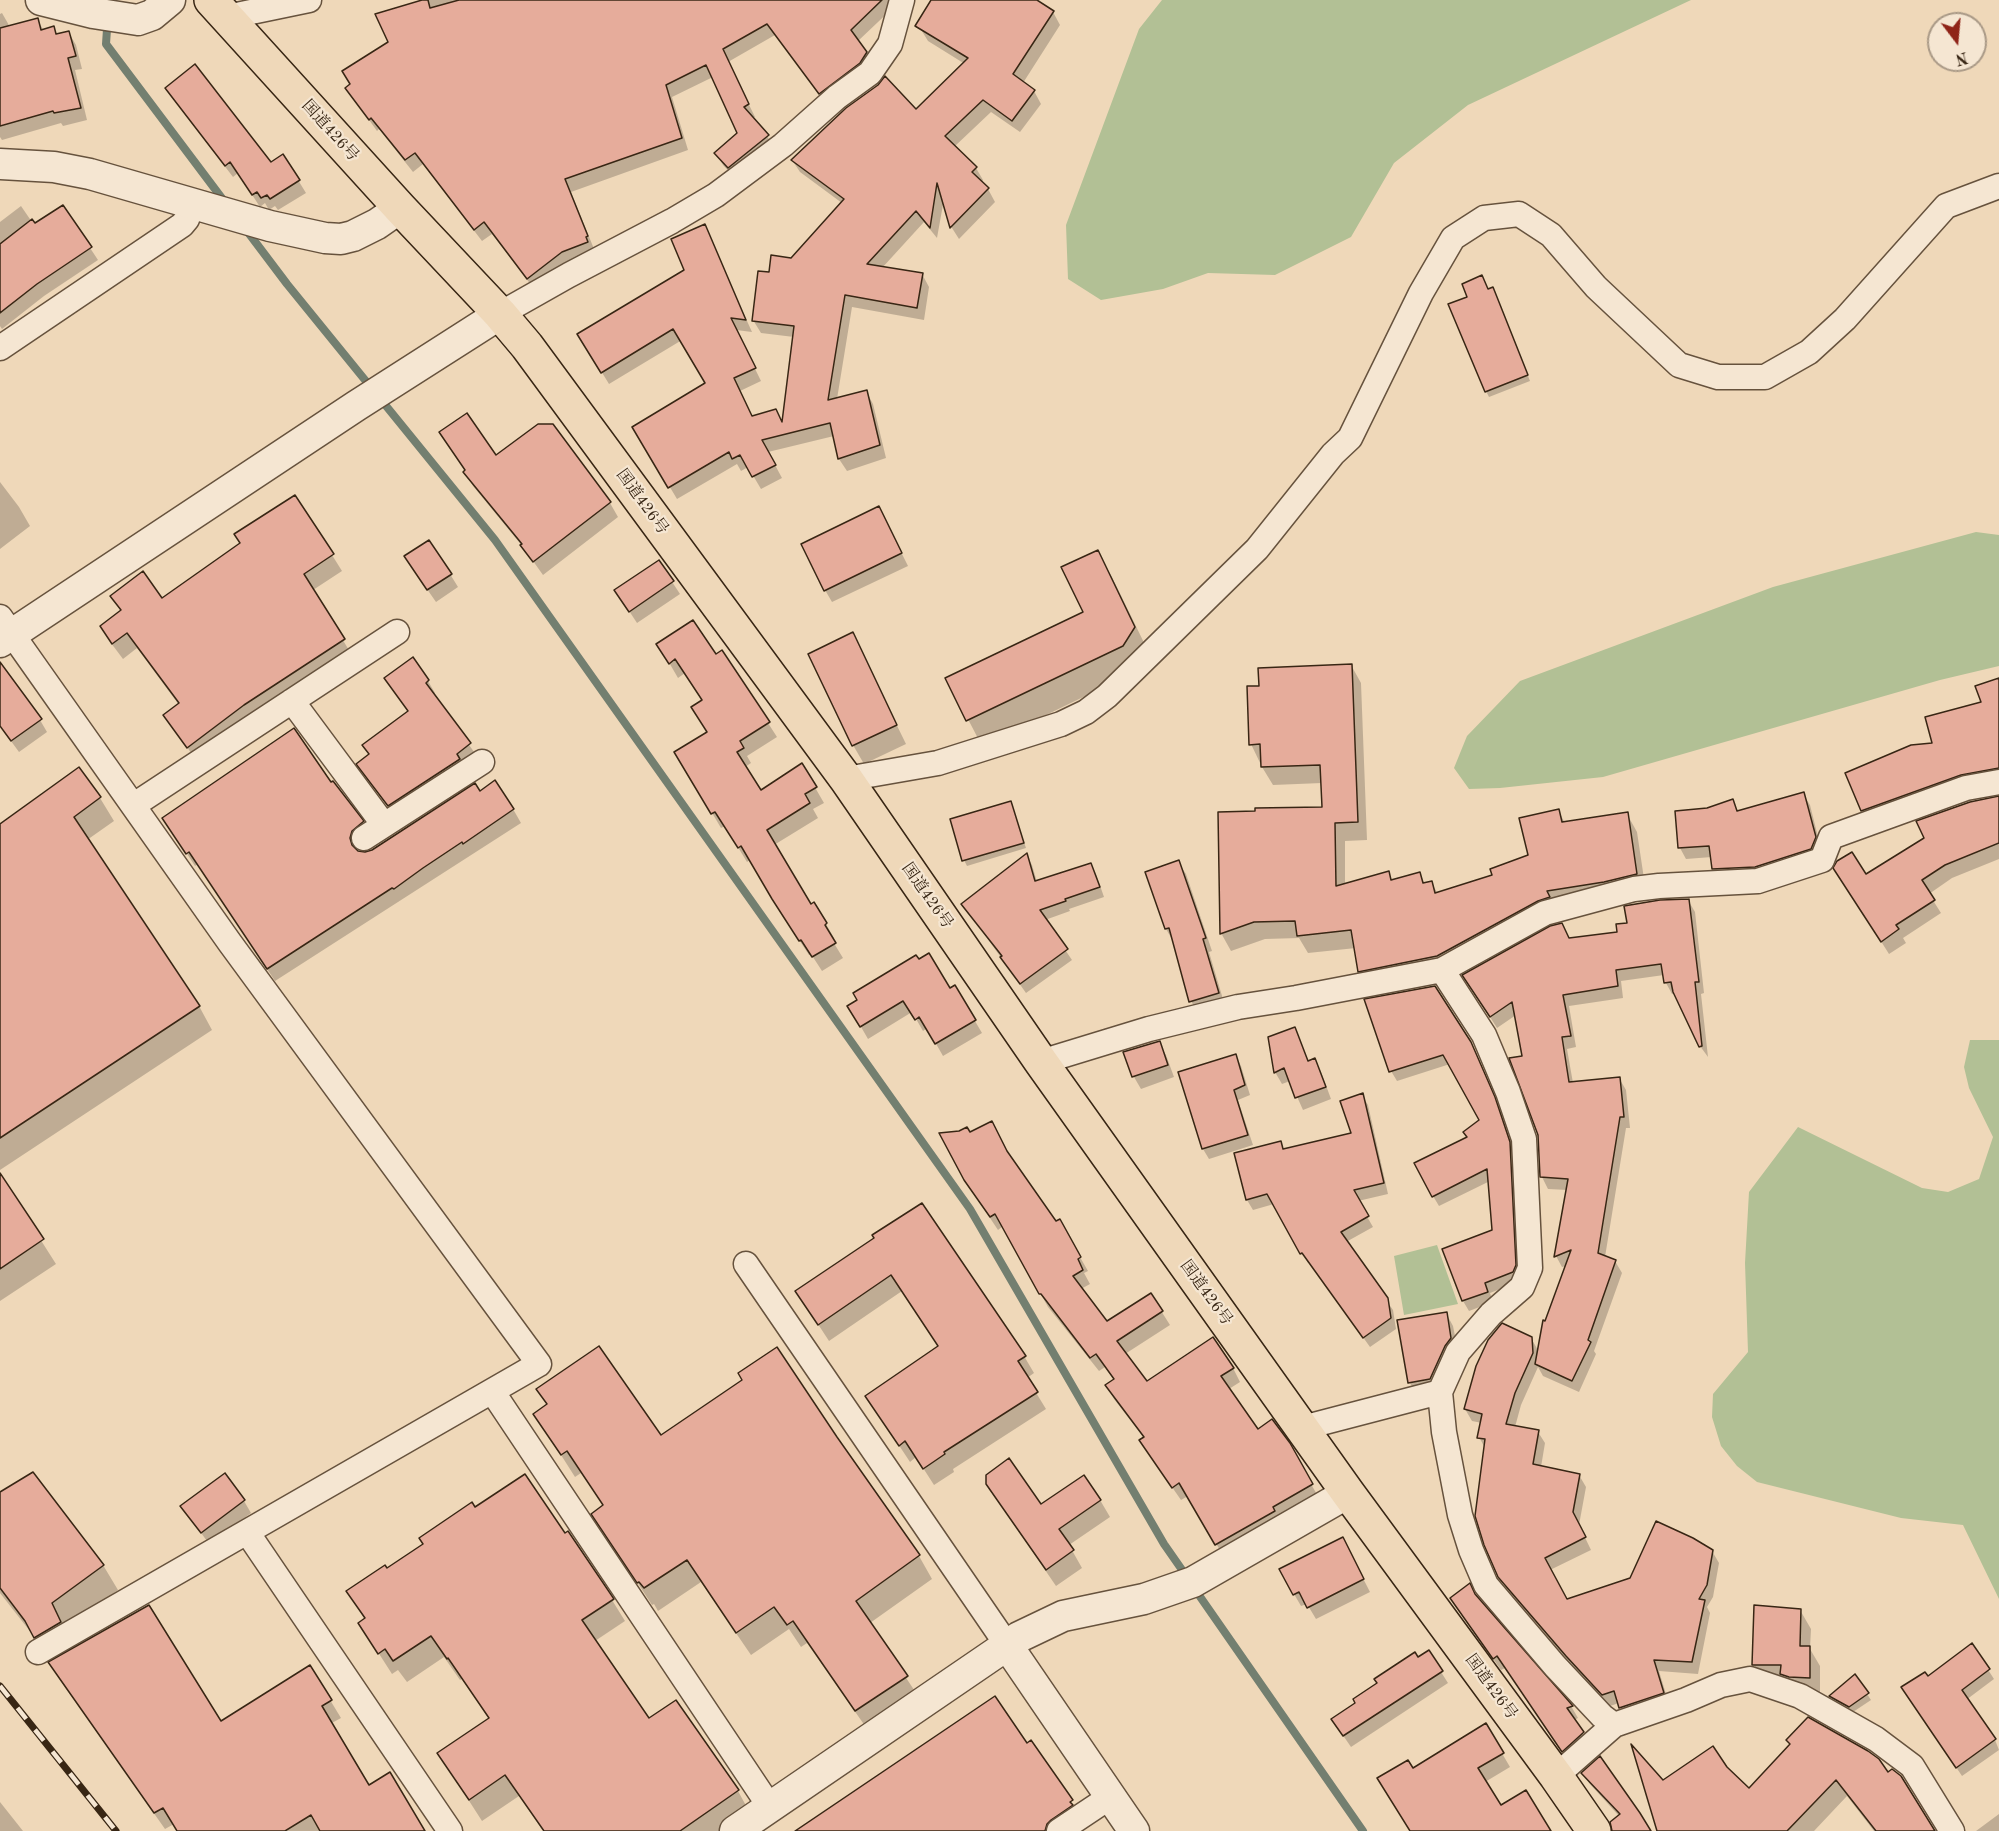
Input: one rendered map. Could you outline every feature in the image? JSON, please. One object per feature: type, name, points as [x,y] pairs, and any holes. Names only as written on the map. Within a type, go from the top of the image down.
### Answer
[{"type":"highway","name":"国道426号","points":[[219,8],[527,346],[846,779],[1041,1062],[1348,1493],[1594,1831]]},
{"type":"street","points":[[41,0],[126,19],[148,18],[170,0]]},
{"type":"street","points":[[219,8],[309,0]]},
{"type":"street","points":[[38,1652],[539,1364],[230,943],[134,806],[4,631],[500,314],[716,195],[783,145],[837,97],[870,73],[890,44],[902,0]]},
{"type":"street","points":[[0,164],[54,167],[90,174],[307,235],[341,238],[366,231],[400,208]]},
{"type":"street","points":[[846,779],[938,763],[1060,724],[1086,712],[1107,696],[1257,549],[1333,454],[1350,438],[1421,293],[1453,238],[1484,218],[1519,214],[1551,236],[1596,287],[1679,365],[1718,377],[1765,377],[1809,352],[1845,320],[1946,206],[1999,186]]},
{"type":"street","points":[[0,348],[182,225],[198,204]]},
{"type":"street","points":[[134,806],[397,632]]},
{"type":"street","points":[[292,701],[374,831],[482,762]]},
{"type":"street","points":[[1041,1062],[1149,1029],[1238,1007],[1442,970],[1545,913],[1634,890],[1659,886],[1758,881],[1822,860],[1831,837],[1966,789],[1999,782]]},
{"type":"street","points":[[1442,970],[1484,1035],[1508,1092],[1524,1139],[1530,1268],[1522,1287],[1491,1314],[1458,1352],[1440,1392],[1444,1432],[1461,1515],[1486,1585],[1556,1666],[1602,1716],[1614,1725]]},
{"type":"street","points":[[746,1264],[1134,1831]]},
{"type":"street","points":[[492,1391],[770,1807]]},
{"type":"street","points":[[1302,1428],[1440,1392]]},
{"type":"street","points":[[735,1831],[1007,1645],[1041,1625],[1063,1616],[1144,1599],[1193,1582],[1348,1493]]},
{"type":"street","points":[[247,1532],[450,1831]]},
{"type":"street","points":[[1556,1776],[1614,1725],[1686,1700],[1720,1685],[1750,1679],[1800,1696],[1876,1739],[1912,1766],[1952,1831]]},
{"type":"street","points":[[1059,1831],[1110,1797]]},
{"type":"green space","points":[[1162,0],[1691,0],[1468,105],[1394,163],[1351,237],[1275,275],[1208,273],[1163,289],[1101,300],[1068,279],[1066,225],[1139,29]]},
{"type":"green space","points":[[1976,532],[1999,535],[1999,666],[1940,680],[1603,777],[1469,789],[1454,768],[1467,736],[1520,681],[1773,587]]},
{"type":"green space","points":[[1970,1040],[1999,1040],[1999,1599],[1963,1525],[1901,1518],[1757,1482],[1737,1466],[1721,1446],[1712,1417],[1713,1394],[1748,1352],[1745,1263],[1749,1192],[1798,1127],[1922,1188],[1948,1192],[1979,1179],[1993,1137],[1969,1088],[1964,1067]]},
{"type":"green space","points":[[1437,1245],[1458,1304],[1404,1315],[1394,1256]]},
{"type":"building","points":[[428,0],[430,8],[459,0],[882,0],[851,30],[867,52],[860,63],[819,94],[767,24],[723,49],[749,104],[744,107],[769,135],[728,168],[714,153],[737,133],[706,65],[666,85],[682,138],[565,179],[588,236],[586,237],[588,242],[562,252],[527,279],[484,222],[474,230],[415,153],[405,160],[371,118],[369,120],[345,88],[350,84],[342,71],[388,42],[375,14]]},
{"type":"building","points":[[931,0],[1037,0],[1054,11],[1013,74],[1035,90],[1012,121],[983,100],[945,136],[977,167],[972,172],[989,188],[950,228],[937,183],[930,228],[916,211],[867,264],[923,273],[917,308],[845,295],[828,400],[867,390],[880,445],[838,459],[830,423],[762,440],[776,465],[752,477],[740,455],[732,459],[729,452],[668,488],[632,427],[705,383],[673,329],[601,373],[577,334],[684,270],[671,239],[705,224],[746,320],[731,318],[756,368],[734,378],[752,416],[776,409],[782,422],[794,326],[752,321],[758,271],[769,272],[771,255],[791,258],[844,199],[791,160],[846,108],[878,85],[885,76],[916,109],[968,58],[915,26]]},
{"type":"building","points":[[38,18],[41,30],[54,26],[56,34],[69,31],[76,56],[68,58],[81,108],[54,113],[53,111],[0,126],[0,28]]},
{"type":"building","points":[[195,64],[271,162],[283,154],[300,180],[270,199],[267,195],[261,198],[257,192],[252,195],[230,162],[225,166],[165,88]]},
{"type":"building","points":[[63,205],[92,247],[37,284],[0,313],[0,244],[32,219],[35,223]]},
{"type":"building","points":[[1482,275],[1488,289],[1493,287],[1528,375],[1485,392],[1448,304],[1467,297],[1462,284]]},
{"type":"building","points":[[467,413],[496,455],[538,424],[553,424],[611,502],[533,562],[520,545],[522,544],[463,472],[465,470],[439,432]]},
{"type":"building","points":[[295,495],[334,554],[304,574],[345,639],[244,705],[187,748],[163,715],[179,703],[127,633],[112,644],[100,626],[121,610],[110,596],[143,571],[162,598],[240,543],[234,534]]},
{"type":"building","points":[[879,506],[902,553],[824,591],[801,544]]},
{"type":"building","points":[[429,540],[452,574],[427,590],[404,556]]},
{"type":"building","points":[[1098,550],[1135,627],[1123,646],[966,721],[945,678],[1083,612],[1061,567]]},
{"type":"building","points":[[659,560],[674,581],[629,612],[614,590]]},
{"type":"building","points":[[693,620],[716,654],[722,650],[770,722],[740,741],[744,748],[737,752],[761,790],[802,763],[817,787],[805,794],[810,803],[767,830],[811,904],[814,902],[827,923],[825,925],[836,943],[812,957],[772,899],[741,846],[738,848],[715,812],[711,814],[674,752],[707,732],[691,707],[702,700],[675,659],[669,664],[656,644]]},
{"type":"building","points":[[853,632],[897,725],[852,746],[808,654]]},
{"type":"building","points":[[413,657],[429,680],[426,683],[471,743],[457,754],[460,759],[388,806],[356,764],[369,754],[362,745],[408,711],[384,678]]},
{"type":"building","points":[[0,662],[42,719],[11,741],[0,726]]},
{"type":"building","points":[[1352,664],[1358,822],[1335,823],[1336,886],[1389,871],[1391,880],[1420,872],[1423,883],[1432,881],[1435,893],[1492,875],[1490,869],[1528,855],[1519,818],[1559,809],[1562,822],[1628,812],[1637,874],[1547,891],[1550,897],[1538,901],[1437,956],[1358,972],[1351,930],[1297,936],[1295,921],[1254,922],[1220,934],[1218,812],[1255,811],[1255,808],[1322,807],[1320,765],[1261,767],[1260,744],[1249,745],[1247,686],[1259,686],[1258,668]]},
{"type":"building","points":[[1999,678],[1999,768],[1961,775],[1861,811],[1845,773],[1911,745],[1932,743],[1925,717],[1981,702],[1975,686]]},
{"type":"building","points":[[294,728],[331,782],[333,781],[364,821],[352,831],[350,838],[352,845],[358,851],[372,850],[475,783],[480,791],[495,780],[514,809],[394,889],[392,888],[267,969],[189,852],[186,854],[162,818]]},
{"type":"building","points":[[79,767],[101,797],[74,817],[200,1006],[0,1138],[0,824]]},
{"type":"building","points":[[1804,792],[1816,837],[1811,849],[1755,867],[1712,869],[1709,846],[1678,848],[1675,811],[1707,808],[1733,799],[1737,811]]},
{"type":"building","points":[[1999,796],[1999,843],[1945,865],[1922,880],[1935,900],[1896,925],[1899,929],[1881,942],[1833,868],[1837,861],[1852,852],[1866,874],[1924,838],[1916,821],[1970,802]]},
{"type":"building","points":[[1011,801],[1024,843],[962,861],[950,819]]},
{"type":"building","points":[[1027,853],[1035,881],[1091,863],[1100,887],[1040,910],[1068,949],[1020,984],[1000,957],[1002,956],[961,904]]},
{"type":"building","points":[[1179,860],[1206,938],[1203,939],[1219,993],[1189,1002],[1169,928],[1165,929],[1145,872]]},
{"type":"building","points":[[1689,899],[1699,982],[1695,982],[1702,1046],[1699,1047],[1673,992],[1671,982],[1664,983],[1661,964],[1616,970],[1618,986],[1563,995],[1571,1036],[1562,1037],[1569,1082],[1620,1077],[1624,1117],[1620,1117],[1598,1253],[1616,1260],[1588,1340],[1591,1342],[1572,1381],[1535,1364],[1543,1320],[1545,1321],[1571,1250],[1554,1257],[1568,1179],[1540,1177],[1538,1135],[1509,1058],[1522,1056],[1512,1002],[1490,1017],[1462,975],[1550,926],[1562,923],[1569,938],[1617,932],[1616,924],[1627,923],[1624,906],[1660,900]]},
{"type":"building","points":[[929,953],[950,988],[955,985],[976,1020],[935,1044],[919,1017],[915,1020],[903,1001],[860,1027],[847,1006],[857,1000],[853,993],[916,955],[919,959]]},
{"type":"building","points":[[1435,986],[1471,1042],[1495,1097],[1510,1142],[1516,1265],[1513,1272],[1485,1283],[1488,1292],[1462,1301],[1442,1249],[1492,1230],[1487,1169],[1432,1197],[1414,1163],[1467,1137],[1463,1132],[1479,1120],[1443,1055],[1389,1072],[1364,999]]},
{"type":"building","points":[[1295,1027],[1308,1061],[1315,1058],[1326,1087],[1295,1098],[1284,1068],[1274,1073],[1268,1037]]},
{"type":"building","points":[[1160,1041],[1168,1065],[1132,1077],[1123,1052]]},
{"type":"building","points":[[1236,1054],[1245,1085],[1234,1090],[1248,1135],[1202,1149],[1178,1072]]},
{"type":"building","points":[[1363,1093],[1384,1183],[1354,1190],[1369,1216],[1341,1232],[1388,1298],[1391,1318],[1363,1338],[1302,1253],[1300,1254],[1267,1194],[1246,1200],[1234,1153],[1281,1141],[1283,1149],[1351,1133],[1340,1101]]},
{"type":"building","points":[[992,1121],[1007,1151],[1056,1221],[1060,1219],[1081,1257],[1078,1259],[1083,1270],[1073,1276],[1107,1321],[1151,1293],[1163,1311],[1117,1341],[1147,1381],[1213,1337],[1234,1368],[1221,1376],[1258,1429],[1272,1419],[1290,1443],[1313,1484],[1273,1507],[1275,1511],[1215,1545],[1179,1483],[1172,1488],[1139,1440],[1144,1437],[1105,1385],[1114,1379],[1096,1354],[1090,1358],[1039,1294],[995,1214],[990,1217],[964,1180],[939,1133],[959,1131],[967,1127],[970,1132]]},
{"type":"building","points":[[0,1173],[44,1239],[0,1269]]},
{"type":"building","points":[[922,1203],[1026,1356],[1018,1361],[1038,1392],[944,1452],[945,1454],[923,1469],[905,1441],[899,1446],[865,1396],[938,1346],[891,1275],[818,1325],[795,1291],[874,1238],[872,1235]]},
{"type":"building","points":[[1447,1312],[1451,1338],[1430,1379],[1408,1383],[1397,1320]]},
{"type":"building","points":[[1502,1323],[1532,1337],[1533,1353],[1515,1393],[1506,1424],[1539,1430],[1533,1464],[1580,1474],[1573,1512],[1586,1537],[1545,1558],[1567,1599],[1630,1578],[1656,1521],[1713,1550],[1707,1585],[1699,1599],[1705,1600],[1692,1662],[1654,1660],[1664,1693],[1619,1708],[1614,1691],[1602,1695],[1498,1577],[1484,1545],[1475,1516],[1485,1439],[1477,1438],[1482,1414],[1464,1409],[1476,1366],[1488,1340]]},
{"type":"building","points":[[599,1346],[661,1435],[742,1380],[738,1373],[777,1347],[920,1555],[856,1601],[908,1676],[855,1711],[793,1621],[787,1625],[774,1607],[736,1633],[687,1560],[644,1588],[639,1582],[637,1583],[591,1514],[603,1505],[567,1451],[561,1455],[533,1414],[547,1404],[536,1389]]},
{"type":"building","points":[[1009,1458],[1041,1504],[1084,1475],[1101,1500],[1059,1529],[1074,1550],[1046,1570],[986,1484],[986,1475]]},
{"type":"building","points":[[33,1472],[104,1565],[52,1603],[61,1622],[34,1638],[25,1621],[0,1588],[0,1492]]},
{"type":"building","points":[[225,1473],[245,1500],[201,1533],[180,1506]]},
{"type":"building","points":[[525,1474],[565,1533],[568,1531],[614,1599],[582,1620],[649,1718],[676,1700],[739,1790],[680,1831],[544,1831],[505,1775],[469,1800],[437,1753],[489,1718],[431,1636],[393,1661],[385,1649],[378,1654],[358,1623],[365,1618],[346,1591],[385,1565],[387,1568],[423,1544],[419,1538],[472,1502],[475,1507]]},
{"type":"building","points":[[1343,1537],[1364,1579],[1307,1608],[1299,1592],[1293,1595],[1279,1569]]},
{"type":"building","points":[[1470,1583],[1475,1594],[1573,1706],[1567,1708],[1584,1732],[1562,1752],[1497,1656],[1493,1659],[1450,1598]]},
{"type":"building","points":[[149,1605],[221,1721],[310,1665],[332,1700],[322,1706],[369,1785],[390,1772],[425,1831],[320,1831],[311,1815],[285,1831],[177,1831],[163,1808],[154,1813],[48,1662]]},
{"type":"building","points":[[1754,1605],[1801,1609],[1800,1646],[1810,1646],[1810,1678],[1780,1674],[1781,1665],[1752,1665]]},
{"type":"building","points":[[1972,1643],[1990,1669],[1962,1690],[1996,1739],[1956,1768],[1901,1687],[1925,1672],[1928,1676]]},
{"type":"building","points":[[1429,1650],[1443,1671],[1343,1736],[1331,1719],[1355,1703],[1353,1699],[1377,1683],[1374,1679],[1415,1652],[1418,1657]]},
{"type":"building","points":[[1855,1674],[1869,1693],[1849,1707],[1829,1696]]},
{"type":"building","points":[[995,1696],[1027,1743],[1031,1740],[1073,1800],[1070,1802],[1073,1805],[1051,1820],[1045,1831],[795,1831]]},
{"type":"building","points":[[1808,1717],[1868,1751],[1879,1759],[1888,1772],[1892,1769],[1901,1776],[1935,1831],[1876,1831],[1836,1780],[1787,1831],[1657,1831],[1631,1744],[1663,1780],[1713,1746],[1727,1767],[1749,1788],[1790,1744],[1786,1740]]},
{"type":"building","points":[[1486,1723],[1504,1753],[1478,1768],[1501,1805],[1526,1790],[1551,1831],[1410,1831],[1377,1778],[1408,1760],[1413,1768]]},
{"type":"building","points":[[1600,1756],[1651,1831],[1612,1831],[1610,1822],[1620,1814],[1581,1773]]},
{"type":"waterway","points":[[109,0],[106,44],[227,205]]},
{"type":"waterway","points":[[244,227],[287,284],[495,540],[970,1209],[1164,1544],[1187,1577]]},
{"type":"waterway","points":[[1194,1588],[1363,1831]]},
{"type":"railway","points":[[0,1686],[116,1831]]}]
